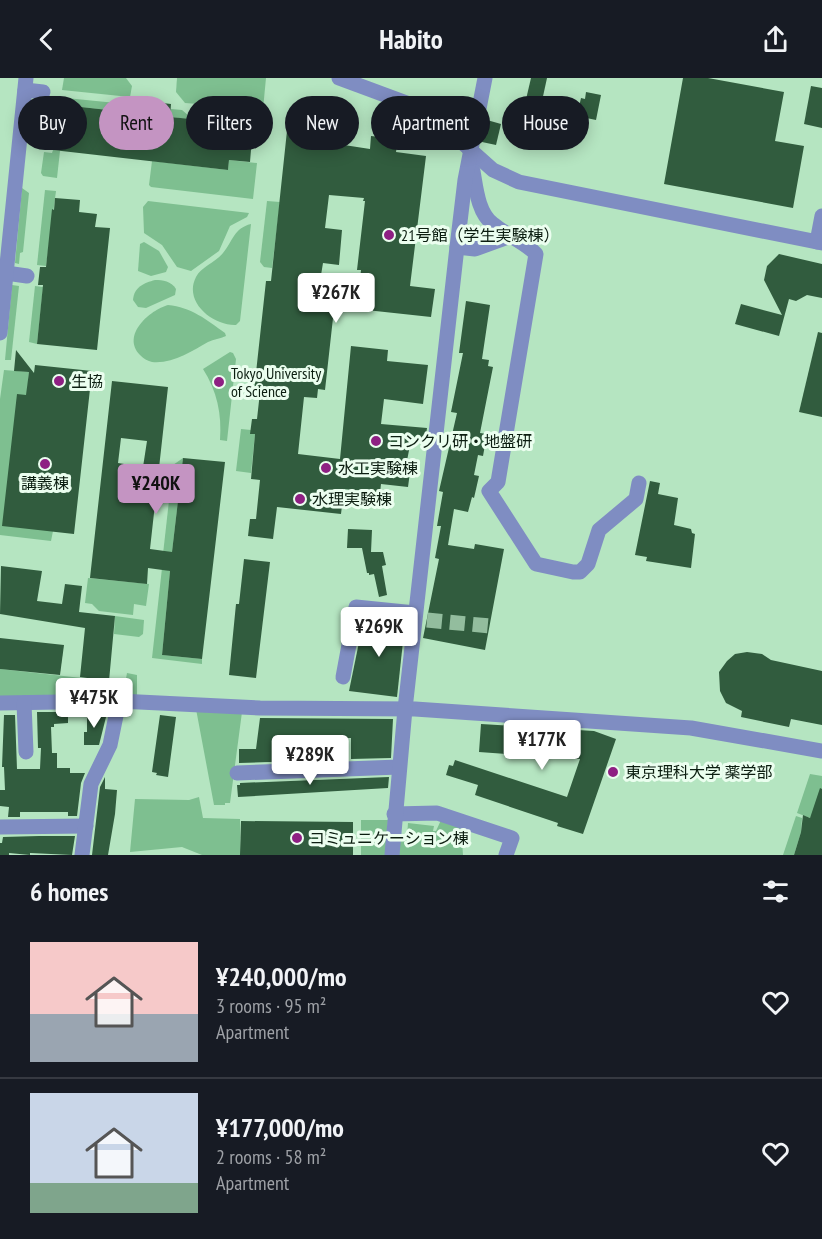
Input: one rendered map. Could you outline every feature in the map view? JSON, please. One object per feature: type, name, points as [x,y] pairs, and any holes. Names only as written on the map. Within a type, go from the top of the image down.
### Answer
[{"type":"street","points":[[339,78],[388,96]]},
{"type":"street","points":[[481,96],[484,78]]},
{"type":"street","points":[[0,333],[25,84],[43,92]]},
{"type":"street","points":[[471,150],[493,170],[519,182],[819,242],[822,216]]},
{"type":"street","points":[[392,855],[405,709],[419,618],[457,247],[471,150]]},
{"type":"street","points":[[473,171],[477,199],[490,223],[529,246],[536,254],[498,482],[489,491],[536,564],[580,572],[588,564],[599,530],[636,500],[639,483]]},
{"type":"street","points":[[457,247],[475,249],[511,236]]},
{"type":"street","points":[[6,273],[27,276]]},
{"type":"street","points":[[343,677],[356,607],[419,618]]},
{"type":"street","points":[[82,855],[91,784],[110,745],[119,701]]},
{"type":"street","points":[[0,703],[119,701],[260,708],[405,709],[691,728],[822,751]]},
{"type":"street","points":[[24,703],[26,752]]},
{"type":"street","points":[[237,773],[399,767]]},
{"type":"street","points":[[394,814],[436,813],[512,838],[506,855]]},
{"type":"street","points":[[0,827],[87,826]]},
{"type":"green space","points":[[64,78],[126,78],[132,86],[130,96],[62,90]]},
{"type":"green space","points":[[177,78],[266,78],[264,96],[186,96],[186,103],[176,92]]},
{"type":"green space","points":[[87,100],[99,101],[99,109],[87,108]]},
{"type":"green space","points":[[174,109],[182,110],[186,113],[186,119],[174,117]]},
{"type":"green space","points":[[53,150],[60,151],[57,178],[43,176],[41,173],[44,152],[52,153]]},
{"type":"green space","points":[[229,160],[257,163],[253,199],[149,185],[152,161],[228,170]]},
{"type":"green space","points":[[22,188],[29,193],[23,252],[20,253],[19,264],[15,263]]},
{"type":"green space","points":[[45,190],[56,191],[46,266],[37,265]]},
{"type":"green space","points":[[148,201],[249,213],[247,217],[230,226],[219,251],[191,271],[177,267],[162,245],[144,233],[143,207]]},
{"type":"green space","points":[[267,201],[280,202],[272,268],[264,267],[260,262]]},
{"type":"green space","points":[[251,224],[240,321],[236,325],[227,324],[202,311],[194,295],[193,286],[198,273],[220,256],[237,232]]},
{"type":"green space","points":[[144,242],[159,251],[168,267],[166,272],[151,276],[138,271],[140,244]]},
{"type":"green space","points":[[155,280],[172,284],[176,289],[175,295],[146,308],[138,307],[133,300],[135,292],[143,284]]},
{"type":"green space","points":[[12,285],[19,286],[11,360],[5,360]]},
{"type":"green space","points":[[35,286],[43,287],[37,344],[29,342]]},
{"type":"green space","points":[[168,305],[184,308],[198,315],[212,323],[226,336],[208,342],[175,359],[160,362],[146,360],[135,347],[136,332],[140,324],[153,312]]},
{"type":"green space","points":[[230,352],[236,359],[227,441],[220,440],[217,403],[212,386],[203,369]]},
{"type":"green space","points":[[4,370],[29,372],[27,395],[53,531],[51,541],[0,535],[0,399]]},
{"type":"green space","points":[[241,429],[251,430],[251,434],[255,434],[251,473],[236,471]]},
{"type":"green space","points":[[183,458],[172,552],[163,554],[173,465]]},
{"type":"green space","points":[[162,568],[170,571],[162,655],[202,659],[202,664],[152,658]]},
{"type":"green space","points":[[88,578],[149,584],[146,606],[134,604],[133,615],[99,611],[92,604],[85,603]]},
{"type":"green space","points":[[115,616],[144,620],[143,634],[139,637],[114,634]]},
{"type":"green space","points":[[0,669],[125,684],[127,673],[137,675],[137,695],[0,698]]},
{"type":"green space","points":[[196,709],[242,712],[230,803],[225,803],[225,805],[214,805]]},
{"type":"green space","points":[[810,774],[822,776],[822,799],[810,818],[797,813]]},
{"type":"green space","points":[[199,797],[203,818],[240,819],[240,855],[202,855],[182,847],[130,852],[135,799],[189,800]]},
{"type":"green space","points":[[796,816],[802,818],[801,832],[794,855],[783,855]]},
{"type":"green space","points":[[361,820],[388,820],[386,855],[361,855]]},
{"type":"green space","points":[[441,820],[461,827],[463,855],[398,855],[399,836],[407,837],[408,823],[434,826],[433,831],[436,831]]},
{"type":"building","points":[[531,78],[547,78],[543,96],[527,96]]},
{"type":"building","points":[[683,78],[708,78],[784,92],[775,141],[804,146],[793,208],[664,184]]},
{"type":"building","points":[[811,86],[822,88],[822,128],[804,124]]},
{"type":"building","points":[[586,92],[601,95],[596,120],[589,119],[589,96],[585,96]]},
{"type":"building","points":[[87,108],[99,109],[99,150],[174,150],[174,117],[186,119],[186,150],[251,150],[250,162],[229,160],[228,170],[53,150],[87,150]]},
{"type":"building","points":[[490,121],[501,124],[496,145],[490,144]]},
{"type":"building","points":[[371,136],[371,150],[396,150],[396,152],[426,156],[410,286],[435,289],[431,317],[357,309],[361,270],[357,270],[365,201],[363,201],[364,198],[329,195],[325,228],[342,230],[339,265],[323,263],[319,287],[330,288],[328,300],[335,300],[325,390],[318,389],[317,398],[304,397],[298,454],[340,459],[351,346],[388,350],[387,361],[428,365],[423,404],[384,399],[381,424],[427,428],[425,442],[411,440],[405,471],[410,472],[408,487],[381,484],[380,493],[344,489],[341,514],[277,507],[273,539],[248,536],[250,519],[256,519],[260,480],[251,479],[255,434],[250,434],[252,419],[257,419],[260,392],[254,391],[266,281],[271,281],[285,150],[370,149]]},
{"type":"building","points":[[55,198],[80,200],[79,212],[97,214],[95,227],[110,228],[97,350],[37,344],[43,285],[38,285],[40,267],[46,267]]},
{"type":"building","points":[[779,254],[822,264],[822,298],[807,295],[796,301],[789,299],[779,336],[735,324],[741,304],[782,315],[764,280],[767,266]]},
{"type":"building","points":[[466,301],[490,305],[482,359],[489,360],[488,366],[493,367],[480,433],[487,434],[483,456],[478,455],[474,475],[479,476],[474,498],[472,497],[468,512],[454,509],[448,545],[474,549],[475,544],[504,549],[485,650],[423,638],[439,559],[435,558],[441,526],[437,526],[443,492],[439,491],[457,413],[451,412],[463,353],[459,353]]},
{"type":"building","points":[[818,332],[822,333],[822,417],[799,412]]},
{"type":"building","name":"講義棟","points":[[16,350],[34,373],[35,365],[92,371],[74,534],[2,526],[17,394],[26,395],[29,372],[14,371]]},
{"type":"building","points":[[112,381],[168,387],[150,549],[172,552],[183,458],[225,462],[202,659],[162,655],[170,571],[148,568],[147,584],[90,578]],"holes":[[[121,438],[147,441],[143,467],[118,463]]]},
{"type":"building","points":[[650,481],[660,483],[658,494],[678,498],[674,525],[691,529],[695,534],[691,568],[646,561],[647,557],[635,555]]},
{"type":"building","points":[[348,529],[372,530],[371,552],[383,552],[386,565],[382,566],[387,595],[379,597],[374,574],[367,573],[362,548],[347,548]]},
{"type":"building","points":[[244,559],[270,562],[256,678],[229,675],[236,604],[239,604]]},
{"type":"building","points":[[1,566],[42,571],[37,601],[62,604],[65,584],[82,586],[79,612],[115,616],[109,681],[80,677],[85,628],[0,614]]},
{"type":"building","points":[[364,618],[405,623],[397,697],[349,691]]},
{"type":"building","points":[[0,638],[64,645],[60,675],[0,669]]},
{"type":"building","points":[[747,652],[762,654],[771,660],[822,671],[822,725],[791,719],[789,727],[741,717],[742,711],[726,703],[720,691],[719,672],[735,654]]},
{"type":"building","points":[[37,712],[68,712],[68,723],[54,724],[54,727],[51,727],[52,753],[57,753],[57,768],[70,768],[70,773],[85,773],[81,783],[77,816],[68,816],[68,812],[20,812],[20,817],[8,817],[9,807],[0,806],[0,790],[5,790],[4,767],[2,767],[4,715],[15,715],[17,769],[40,769],[41,748],[38,748]]},
{"type":"building","points":[[107,713],[99,745],[84,745],[87,714]]},
{"type":"building","points":[[160,715],[176,717],[168,777],[152,772]]},
{"type":"building","points":[[260,718],[393,719],[391,758],[351,759],[351,738],[331,738],[331,760],[239,763],[239,749],[256,749]]},
{"type":"building","points":[[481,724],[594,731],[616,739],[583,834],[557,826],[558,823],[475,795],[478,785],[446,775],[449,765],[453,766],[455,760],[567,797],[580,759],[479,752]]},
{"type":"building","points":[[105,777],[105,789],[117,790],[115,814],[108,855],[92,855],[100,787]]},
{"type":"building","points":[[389,777],[388,788],[238,797],[237,785],[240,783]]},
{"type":"building","points":[[820,788],[822,789],[822,855],[794,855],[803,815],[810,818]]},
{"type":"building","name":"コミュニケーション棟","points":[[241,821],[353,822],[353,855],[240,855]]},
{"type":"building","points":[[75,836],[72,855],[9,853],[9,855],[0,855],[0,843],[3,837]]},
{"type":"tunnel","points":[[427,620],[490,626]]},
{"type":"place","name":"21号館（学生実験棟）","points":[[389,235]]},
{"type":"place","name":"生協","points":[[59,381]]},
{"type":"place","name":"Tokyo University of Science","points":[[219,382]]},
{"type":"place","name":"コンクリ研・地盤研","points":[[376,441]]},
{"type":"place","name":"講義棟","points":[[45,464]]},
{"type":"place","name":"水工実験棟","points":[[326,468]]},
{"type":"place","name":"水理実験棟","points":[[300,499]]},
{"type":"place","name":"東京理科大学 薬学部","points":[[613,772]]},
{"type":"place","name":"コミュニケーション棟","points":[[297,838]]}]
